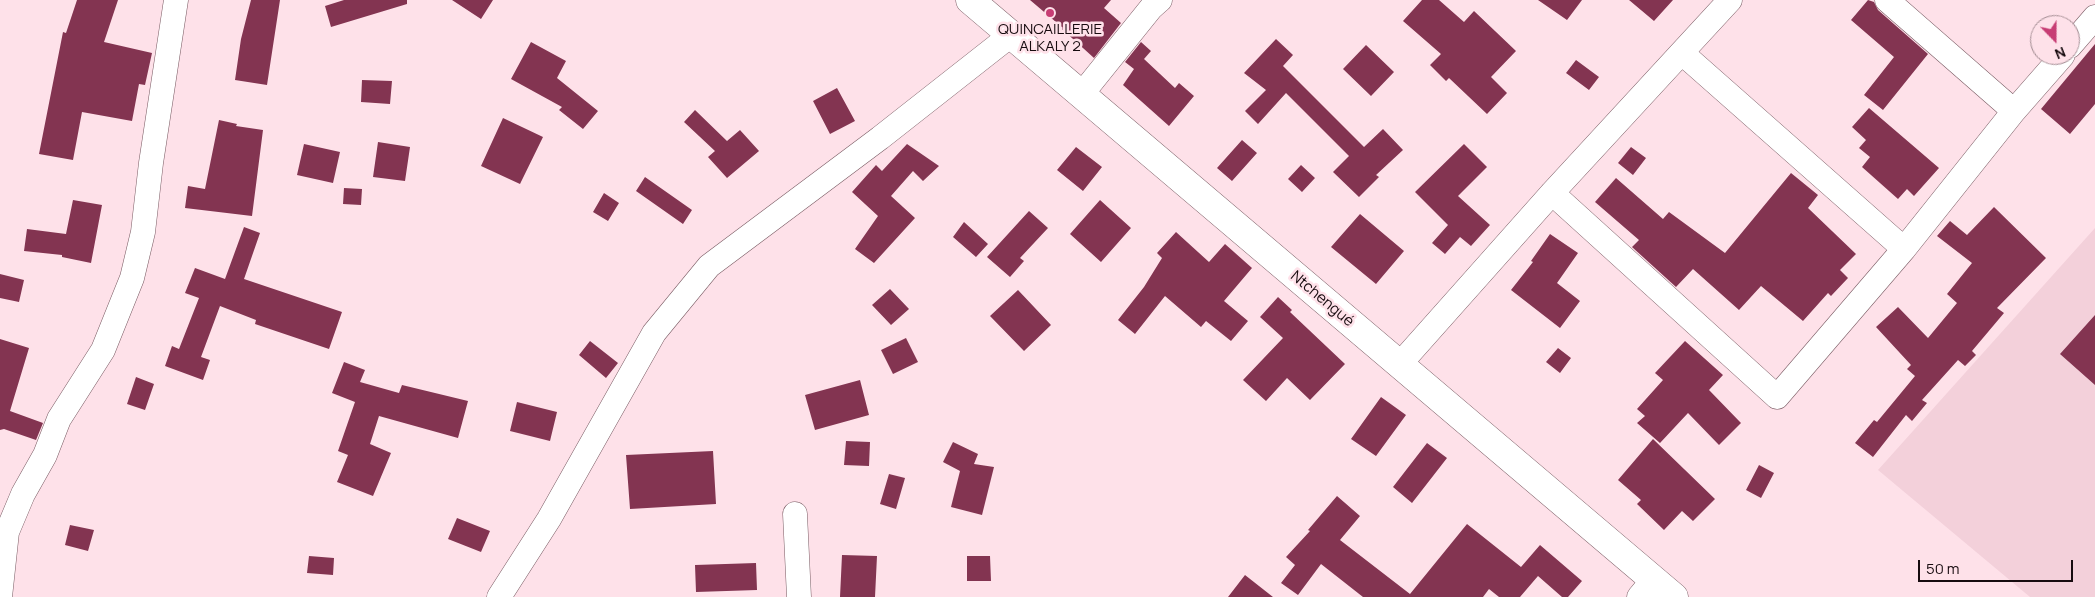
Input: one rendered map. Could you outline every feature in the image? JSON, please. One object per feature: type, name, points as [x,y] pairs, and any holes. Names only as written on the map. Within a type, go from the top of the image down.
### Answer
[{"type":"main road","name":"Ntchengué","points":[[970,0],[1399,365],[1646,588],[1674,597]]},
{"type":"street","points":[[0,597],[7,532],[23,494],[45,455],[59,420],[103,350],[132,278],[143,232],[152,153],[176,0]]},
{"type":"street","points":[[1081,95],[1151,8],[1160,0]]},
{"type":"street","points":[[1399,365],[1552,194],[1730,0]]},
{"type":"street","points":[[1887,0],[2014,111]]},
{"type":"street","points":[[2080,34],[2095,17]]},
{"type":"street","points":[[499,597],[549,519],[654,333],[709,266],[880,138],[1011,36]]},
{"type":"street","points":[[1682,53],[1904,249]]},
{"type":"street","points":[[1552,194],[1777,397],[1904,249],[2014,111],[2054,65]]},
{"type":"street","points":[[795,514],[799,597]]},
{"type":"shaded area","points":[[2095,228],[2095,597],[2030,597],[1878,470]]},
{"type":"building","points":[[77,0],[118,0],[104,42],[152,53],[145,85],[139,84],[132,121],[82,112],[73,160],[39,154],[63,32],[66,33]]},
{"type":"building","points":[[251,0],[280,0],[267,85],[235,80],[241,39]]},
{"type":"building","points":[[344,0],[407,0],[407,4],[331,27],[325,6]]},
{"type":"building","points":[[452,0],[493,0],[481,19]]},
{"type":"building","points":[[1030,0],[1111,0],[1104,8],[1121,23],[1094,58]]},
{"type":"building","points":[[1422,0],[1439,0],[1464,22],[1474,11],[1516,51],[1491,77],[1507,93],[1487,114],[1449,78],[1446,81],[1430,65],[1441,54],[1403,21]]},
{"type":"building","points":[[1538,0],[1582,0],[1567,20]]},
{"type":"building","points":[[1629,0],[1673,0],[1654,21]]},
{"type":"building","points":[[1868,0],[1874,2],[1878,10],[1928,54],[1883,110],[1864,95],[1894,57],[1851,20]]},
{"type":"building","points":[[1276,39],[1293,55],[1283,66],[1364,147],[1383,129],[1403,150],[1376,175],[1379,177],[1359,197],[1333,172],[1349,156],[1286,93],[1258,124],[1245,111],[1266,90],[1244,73]]},
{"type":"building","points":[[531,42],[566,61],[557,78],[598,111],[583,129],[559,110],[562,107],[511,79]]},
{"type":"building","points":[[1141,42],[1151,51],[1144,59],[1175,88],[1179,83],[1194,96],[1169,126],[1123,85],[1134,69],[1125,62]]},
{"type":"building","points":[[2095,44],[2095,104],[2070,134],[2041,109],[2078,65],[2080,65],[2080,62]]},
{"type":"building","points":[[1366,45],[1394,72],[1371,96],[1343,69]]},
{"type":"building","points":[[1576,60],[1599,77],[1589,90],[1566,73]]},
{"type":"building","points":[[362,80],[392,81],[390,104],[361,102]]},
{"type":"building","points":[[837,88],[855,121],[830,134],[813,101]]},
{"type":"building","points":[[1869,108],[1939,168],[1914,196],[1907,189],[1898,199],[1862,167],[1870,157],[1859,148],[1866,140],[1852,127]]},
{"type":"building","points":[[695,110],[727,141],[740,130],[759,151],[727,178],[708,157],[715,151],[684,122]]},
{"type":"building","points":[[503,118],[543,137],[520,184],[481,166]]},
{"type":"building","points":[[219,120],[237,124],[236,126],[263,130],[252,216],[185,208],[188,186],[205,189]]},
{"type":"building","points":[[1242,140],[1257,153],[1232,181],[1217,168]]},
{"type":"building","points":[[378,142],[410,147],[405,181],[373,177]]},
{"type":"building","points":[[304,144],[340,152],[333,183],[297,175]]},
{"type":"building","points":[[907,144],[939,166],[923,181],[913,171],[891,196],[915,218],[874,263],[855,249],[878,216],[852,192],[876,165],[882,171]]},
{"type":"building","points":[[1464,144],[1487,167],[1458,196],[1490,225],[1471,246],[1460,237],[1445,254],[1432,243],[1448,225],[1415,192]]},
{"type":"building","points":[[1076,147],[1102,167],[1083,191],[1057,170]]},
{"type":"building","points":[[1631,147],[1646,158],[1633,175],[1618,163]]},
{"type":"building","points":[[1301,165],[1315,178],[1302,192],[1288,179]]},
{"type":"building","points":[[1791,173],[1818,195],[1808,208],[1856,254],[1840,270],[1848,278],[1831,296],[1828,293],[1803,321],[1761,286],[1739,310],[1693,269],[1676,287],[1632,247],[1639,240],[1595,202],[1616,178],[1663,219],[1669,212],[1725,253]]},
{"type":"building","points":[[645,177],[692,210],[683,224],[636,191]]},
{"type":"building","points":[[344,188],[362,189],[361,205],[343,204]]},
{"type":"building","points":[[604,193],[619,203],[608,221],[593,212]]},
{"type":"building","points":[[73,200],[102,205],[91,263],[62,257],[62,255],[24,251],[27,229],[66,234]]},
{"type":"building","points":[[1100,200],[1131,228],[1101,262],[1070,234]]},
{"type":"building","points":[[1994,207],[2046,258],[1997,308],[2004,313],[1972,351],[1976,355],[1965,366],[1958,360],[1922,400],[1927,403],[1912,421],[1906,415],[1873,457],[1855,443],[1874,420],[1877,422],[1915,376],[1907,369],[1911,365],[1876,327],[1898,307],[1928,338],[1957,303],[1947,294],[1972,263],[1937,236],[1950,221],[1967,235]]},
{"type":"building","points":[[1029,211],[1048,228],[1020,258],[1024,261],[1010,277],[987,257]]},
{"type":"building","points":[[1360,214],[1404,251],[1376,284],[1331,247]]},
{"type":"building","points":[[964,222],[988,244],[976,257],[953,237]]},
{"type":"building","points":[[244,227],[260,233],[244,279],[342,312],[329,349],[255,324],[256,320],[220,306],[201,357],[210,360],[203,380],[165,366],[172,346],[179,349],[199,298],[185,293],[195,268],[225,279]]},
{"type":"building","points":[[1176,232],[1209,262],[1225,244],[1252,268],[1224,301],[1248,321],[1231,341],[1206,321],[1201,327],[1165,296],[1135,334],[1118,320],[1144,287],[1162,258],[1157,253]]},
{"type":"building","points":[[1550,234],[1578,253],[1557,283],[1580,301],[1560,328],[1511,290],[1533,262],[1531,261]]},
{"type":"building","points":[[0,274],[24,280],[19,302],[0,298]]},
{"type":"building","points":[[890,289],[909,309],[891,325],[872,305]]},
{"type":"building","points":[[1018,290],[1051,325],[1024,351],[990,316]]},
{"type":"building","points":[[1278,297],[1292,310],[1290,312],[1345,364],[1310,400],[1287,378],[1266,401],[1243,380],[1283,338],[1260,317]]},
{"type":"building","points":[[2095,315],[2095,385],[2060,354]]},
{"type":"building","points":[[906,338],[918,362],[893,374],[881,350]]},
{"type":"building","points":[[0,339],[29,348],[10,411],[43,423],[36,440],[4,429],[0,430]]},
{"type":"building","points":[[590,341],[618,363],[606,378],[579,355]]},
{"type":"building","points":[[1685,341],[1723,375],[1709,390],[1741,423],[1719,445],[1688,413],[1660,443],[1637,423],[1645,416],[1637,409],[1663,380],[1655,373]]},
{"type":"building","points":[[1558,348],[1571,358],[1560,373],[1546,362]]},
{"type":"building","points":[[344,362],[365,370],[360,382],[399,393],[402,385],[468,401],[458,438],[379,416],[370,444],[391,453],[373,496],[337,482],[348,455],[338,451],[355,402],[332,393]]},
{"type":"building","points":[[136,377],[154,384],[145,410],[127,404]]},
{"type":"building","points":[[860,380],[869,415],[815,430],[805,395]]},
{"type":"building","points":[[1381,397],[1406,415],[1376,456],[1351,439]]},
{"type":"building","points":[[517,402],[557,412],[550,441],[510,431]]},
{"type":"building","points":[[1653,439],[1715,499],[1693,521],[1682,511],[1664,530],[1637,504],[1641,500],[1618,480]]},
{"type":"building","points":[[846,441],[870,442],[869,466],[844,465]]},
{"type":"building","points":[[953,442],[978,454],[974,464],[994,467],[982,515],[951,507],[960,471],[943,462]]},
{"type":"building","points":[[1427,443],[1447,458],[1412,503],[1393,487]]},
{"type":"building","points":[[713,451],[716,504],[630,509],[626,455]]},
{"type":"building","points":[[1759,465],[1774,473],[1761,498],[1746,490]]},
{"type":"building","points":[[889,474],[905,478],[896,509],[880,504]]},
{"type":"building","points":[[1337,496],[1360,516],[1340,540],[1410,594],[1467,524],[1521,567],[1540,545],[1582,581],[1568,597],[1562,597],[1538,576],[1520,597],[1499,597],[1489,589],[1483,597],[1363,597],[1321,564],[1298,595],[1281,583],[1295,565],[1286,557],[1310,531],[1308,530]]},
{"type":"building","points":[[457,518],[490,531],[481,552],[448,539]]},
{"type":"building","points":[[70,525],[94,530],[88,551],[65,545]]},
{"type":"building","points":[[842,555],[877,556],[875,597],[840,597]]},
{"type":"building","points":[[309,556],[334,558],[333,575],[307,573]]},
{"type":"building","points":[[967,556],[990,556],[991,581],[967,581]]},
{"type":"building","points":[[756,563],[757,590],[696,592],[695,565]]},
{"type":"building","points":[[1245,575],[1273,597],[1228,597]]},
{"type":"place","name":"QUINCAILLERIE ALKALY 2","points":[[1050,13]]}]
